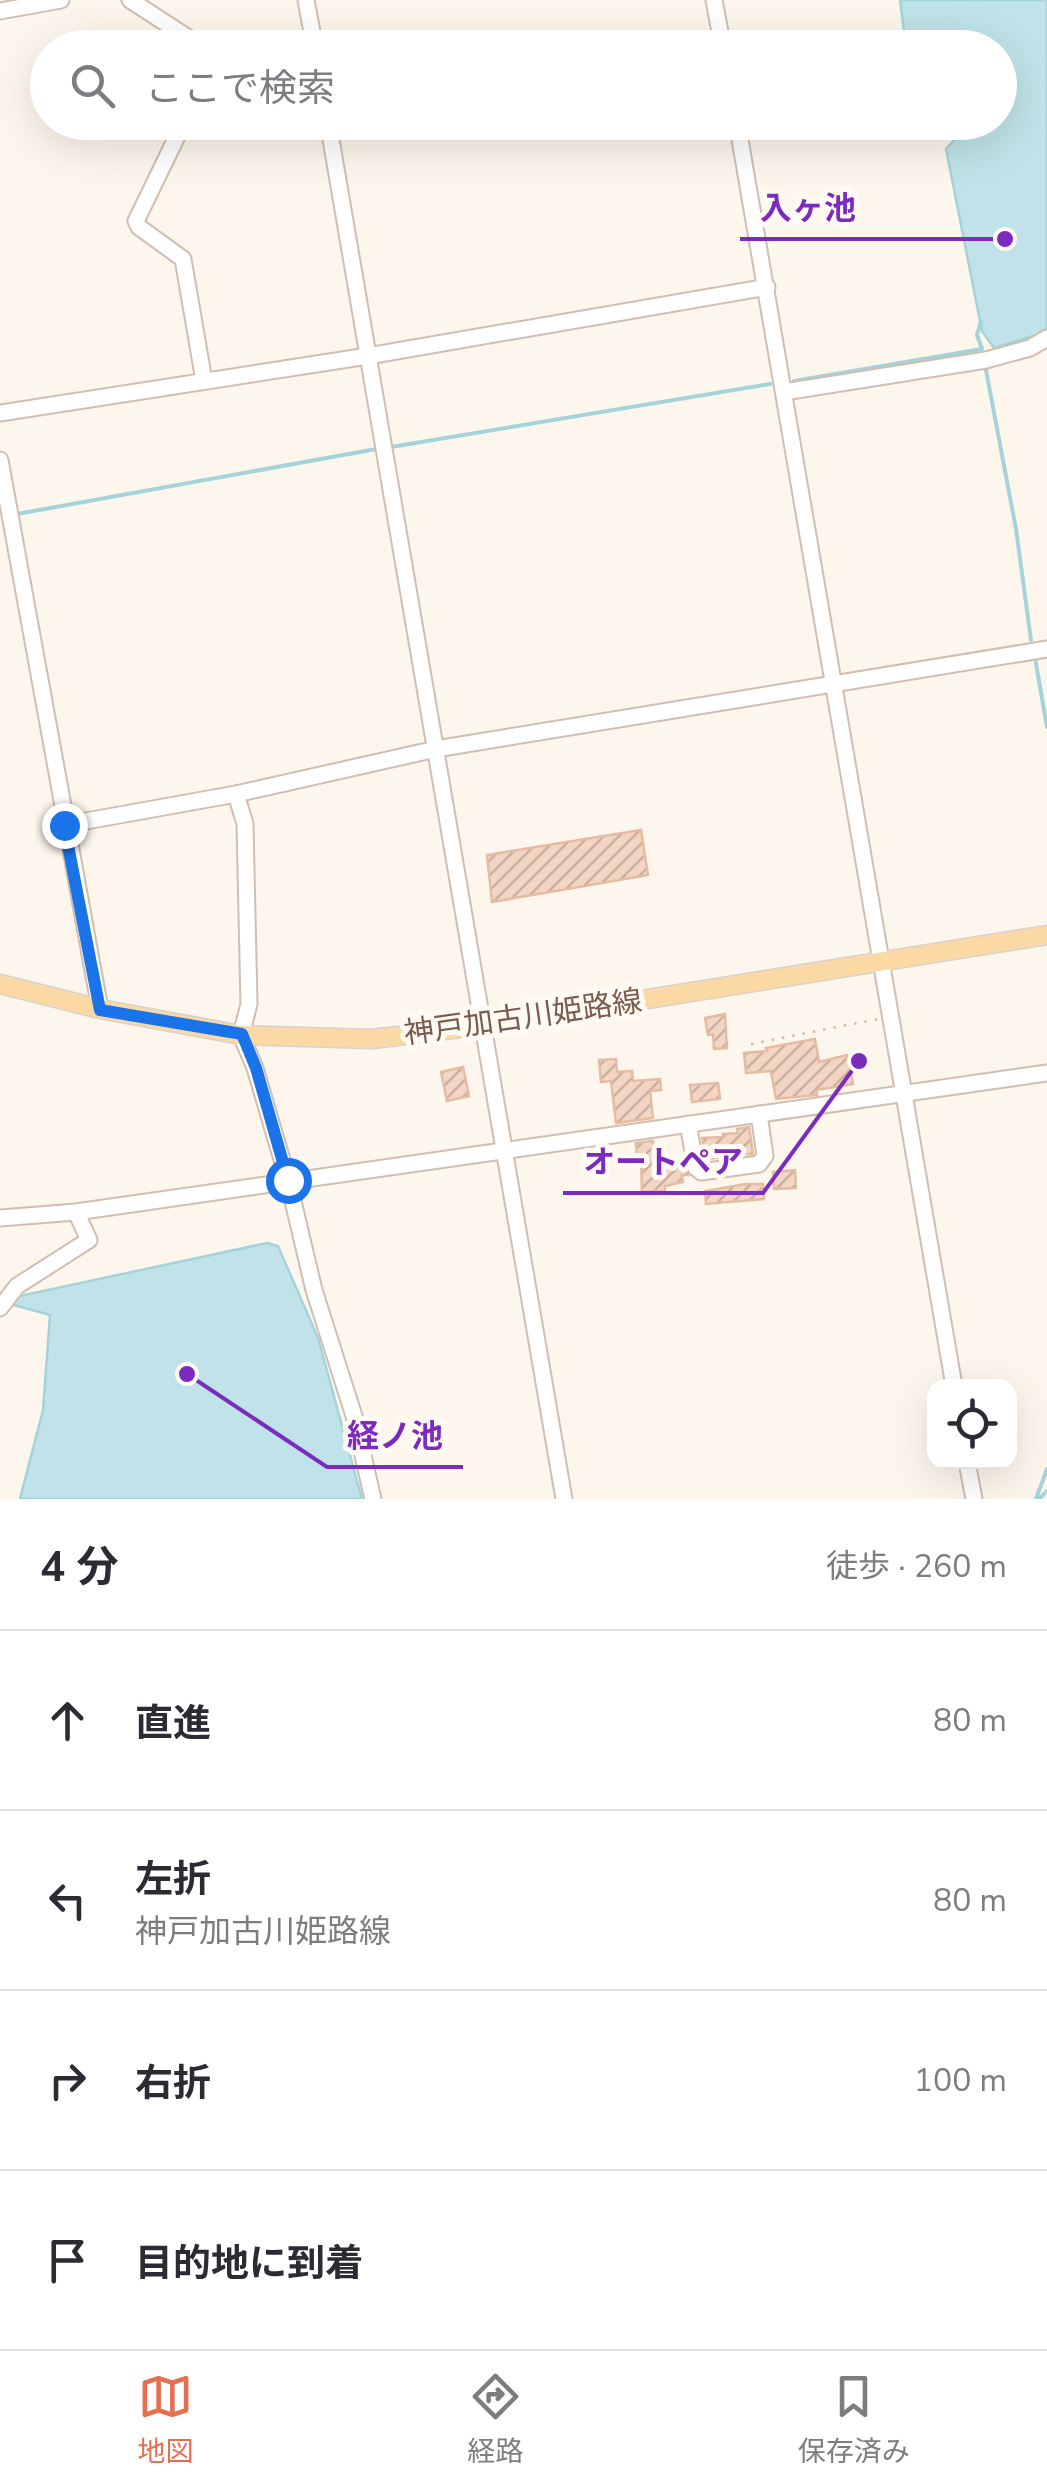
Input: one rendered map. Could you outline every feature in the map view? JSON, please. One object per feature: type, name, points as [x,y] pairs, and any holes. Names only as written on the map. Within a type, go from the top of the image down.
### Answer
[{"type":"main road","name":"神戸加古川姫路線","points":[[0,984],[100,1010],[242,1034],[372,1039],[485,1025],[1047,934]]},
{"type":"street","points":[[0,11],[61,0]]},
{"type":"street","points":[[130,0],[176,30]]},
{"type":"street","points":[[306,0],[312,30]]},
{"type":"street","points":[[714,0],[720,30]]},
{"type":"street","points":[[175,140],[136,221],[138,227],[183,259],[204,381]]},
{"type":"street","points":[[331,140],[564,1499]]},
{"type":"street","points":[[740,140],[953,1379]]},
{"type":"street","points":[[0,413],[368,356],[766,287]]},
{"type":"street","points":[[784,392],[986,360],[1030,348],[1047,338]]},
{"type":"street","points":[[0,460],[6,530],[100,1010]]},
{"type":"street","points":[[64,825],[236,794],[436,749],[1047,649]]},
{"type":"street","points":[[236,794],[245,824],[249,1004],[242,1034],[256,1068],[314,1290],[354,1416],[372,1499]]},
{"type":"street","points":[[0,1218],[76,1212],[1047,1073]]},
{"type":"street","points":[[688,1124],[700,1172],[759,1164],[764,1156],[759,1114]]},
{"type":"street","points":[[0,1307],[17,1286],[89,1240],[76,1212]]},
{"type":"street","points":[[969,1469],[974,1499]]},
{"type":"path","points":[[751,1044],[889,1018]]},
{"type":"water","points":[[900,0],[1047,0],[1047,328],[1036,335],[994,348],[982,331],[946,149],[955,140],[1017,140],[1017,30],[904,30]]},
{"type":"water","points":[[267,1243],[278,1246],[318,1338],[362,1499],[20,1499],[43,1410],[50,1315],[14,1305],[15,1297]]},
{"type":"building","points":[[641,830],[648,875],[492,902],[487,855]]},
{"type":"building","points":[[725,1014],[727,1048],[714,1049],[713,1034],[708,1035],[705,1018]]},
{"type":"building","points":[[815,1039],[819,1062],[847,1055],[853,1084],[816,1090],[817,1095],[776,1099],[771,1071],[746,1073],[744,1053]]},
{"type":"building","points":[[616,1059],[617,1072],[632,1071],[633,1081],[660,1079],[661,1090],[650,1091],[653,1118],[616,1123],[611,1081],[601,1082],[599,1060]]},
{"type":"building","points":[[463,1067],[469,1096],[447,1101],[441,1072]]},
{"type":"building","points":[[718,1083],[720,1099],[692,1102],[690,1085]]},
{"type":"building","points":[[749,1127],[753,1154],[706,1159],[702,1138],[723,1137]]},
{"type":"building","points":[[653,1141],[655,1167],[684,1165],[688,1175],[682,1175],[683,1182],[665,1186],[665,1191],[642,1192],[641,1158],[637,1158],[636,1143]]},
{"type":"building","points":[[795,1170],[796,1188],[774,1189],[773,1172]]},
{"type":"building","points":[[763,1184],[764,1199],[706,1204],[705,1191]]},
{"type":"waterway","points":[[794,381],[982,349],[977,335],[981,321]]},
{"type":"waterway","points":[[985,365],[1016,529],[1031,640]]},
{"type":"waterway","points":[[391,447],[770,384]]},
{"type":"waterway","points":[[17,514],[382,448]]},
{"type":"waterway","points":[[1035,658],[1047,727]]},
{"type":"waterway","points":[[1036,1499],[1047,1469]]},
{"type":"waterway","points":[[1039,1499],[1047,1491]]},
{"type":"place","name":"入ヶ池","points":[[1005,239]]},
{"type":"place","name":"オートペア","points":[[859,1061]]},
{"type":"place","name":"経ノ池","points":[[187,1374]]},
{"type":"route","points":[[64,825],[100,1010],[242,1034],[256,1068],[288,1180]]}]
